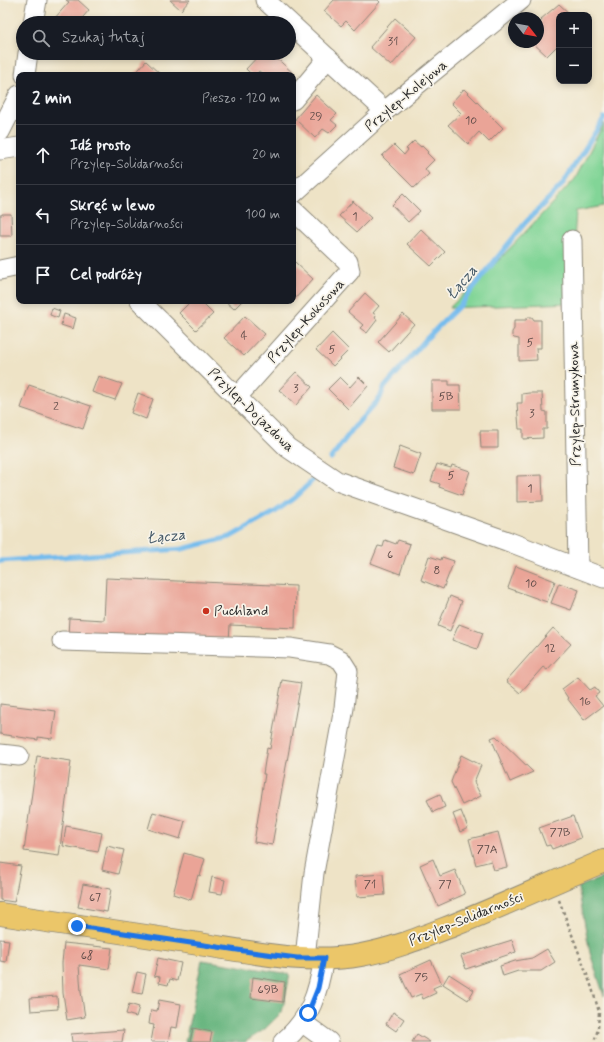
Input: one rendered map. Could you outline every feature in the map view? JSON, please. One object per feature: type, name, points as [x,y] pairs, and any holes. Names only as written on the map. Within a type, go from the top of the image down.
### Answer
[{"type":"main road","name":"Przylep-Solidarności","points":[[0,914],[251,952],[315,958],[359,956],[390,949],[483,913],[604,861]]},
{"type":"street","points":[[34,16],[37,0]]},
{"type":"street","points":[[265,0],[282,16]]},
{"type":"street","name":"Przylep-Kolejowa","points":[[296,191],[385,111],[521,0]]},
{"type":"street","points":[[296,29],[385,111]]},
{"type":"street","points":[[296,96],[328,58]]},
{"type":"street","points":[[25,72],[27,60]]},
{"type":"street","points":[[0,132],[16,101]]},
{"type":"street","points":[[0,150],[16,147]]},
{"type":"street","name":"Przylep-Kokosowa","points":[[237,397],[350,271],[348,262],[296,213]]},
{"type":"street","name":"Przylep-Strumykowa","points":[[572,240],[578,568]]},
{"type":"street","name":"Przylep-Dojazdowa","points":[[143,304],[288,448],[337,481],[507,541],[604,578]]},
{"type":"street","points":[[62,642],[290,648],[329,654],[341,660],[348,671],[344,708],[314,873],[315,958],[318,988],[303,1023],[283,1042]]},
{"type":"street","points":[[0,754],[19,756]]},
{"type":"street","points":[[303,1023],[329,1042]]},
{"type":"path","points":[[553,883],[592,988],[599,1012],[598,1029],[594,1042]]},
{"type":"green space","points":[[604,123],[604,206],[576,211],[570,303],[449,308],[498,261],[575,179]]},
{"type":"green space","points":[[604,877],[604,996],[590,953],[578,887]]},
{"type":"green space","points":[[202,960],[290,974],[282,1012],[265,1029],[245,1042],[185,1042]]},
{"type":"building","points":[[66,0],[78,0],[89,10],[84,16],[57,16],[69,2]]},
{"type":"building","points":[[170,0],[190,0],[181,10]]},
{"type":"building","points":[[334,0],[378,0],[380,2],[355,30],[346,21],[341,26],[324,11]]},
{"type":"building","points":[[559,4],[568,12],[556,12],[556,47],[547,56],[538,48],[544,48],[544,16]]},
{"type":"building","points":[[395,18],[416,37],[391,66],[370,47]]},
{"type":"building","points":[[254,60],[279,60],[292,72],[249,72],[246,69]]},
{"type":"building","points":[[146,61],[158,72],[137,72]]},
{"type":"building","points":[[464,89],[503,128],[489,142],[479,132],[468,144],[448,125],[461,113],[451,103]]},
{"type":"building","points":[[316,95],[337,114],[331,120],[337,125],[329,133],[323,129],[315,138],[296,120],[296,118]]},
{"type":"building","points":[[414,141],[421,147],[422,146],[434,160],[425,169],[429,174],[414,188],[382,156],[394,145],[404,155],[408,150],[406,149]]},
{"type":"building","points":[[403,194],[420,211],[408,222],[392,205]]},
{"type":"building","points":[[353,201],[371,218],[357,232],[339,216]]},
{"type":"building","points":[[11,214],[12,236],[0,236],[0,215]]},
{"type":"building","points":[[421,229],[445,252],[431,266],[407,244]]},
{"type":"building","points":[[296,263],[313,279],[296,298]]},
{"type":"building","points":[[365,293],[379,306],[373,313],[376,315],[375,317],[377,320],[367,333],[360,328],[363,325],[348,312]]},
{"type":"building","points":[[188,304],[203,304],[213,314],[196,330],[179,313]]},
{"type":"building","points":[[228,304],[239,304],[234,309]]},
{"type":"building","points":[[52,308],[60,311],[58,318],[50,315]]},
{"type":"building","points":[[64,314],[76,318],[73,329],[61,325]]},
{"type":"building","points":[[403,314],[414,324],[389,352],[378,342]]},
{"type":"building","points":[[245,316],[265,334],[244,356],[224,338]]},
{"type":"building","points":[[528,317],[532,317],[534,320],[541,320],[541,348],[536,348],[537,360],[519,361],[519,339],[512,336],[514,320],[526,320]]},
{"type":"building","points":[[332,333],[349,350],[333,366],[316,350]]},
{"type":"building","points":[[296,372],[312,387],[296,405],[279,390]]},
{"type":"building","points":[[98,376],[122,384],[115,400],[92,392]]},
{"type":"building","points":[[340,377],[350,387],[359,377],[368,386],[348,409],[328,389]]},
{"type":"building","points":[[432,381],[449,381],[449,385],[460,385],[461,409],[432,409]]},
{"type":"building","points":[[29,385],[91,406],[83,429],[21,408]]},
{"type":"building","points":[[138,393],[153,399],[146,419],[131,413]]},
{"type":"building","points":[[542,393],[543,411],[547,412],[547,429],[543,429],[543,438],[523,439],[523,429],[519,429],[517,403],[522,403],[522,394]]},
{"type":"building","points":[[480,431],[498,431],[498,448],[481,448]]},
{"type":"building","points":[[400,446],[421,454],[414,475],[393,468]]},
{"type":"building","points":[[437,464],[451,468],[452,465],[470,471],[462,495],[439,487],[440,484],[431,481]]},
{"type":"building","points":[[542,475],[543,501],[517,502],[517,476]]},
{"type":"building","points":[[385,540],[396,544],[398,540],[410,544],[400,574],[371,563],[378,546],[383,547]]},
{"type":"building","points":[[429,556],[441,560],[442,557],[454,561],[443,589],[421,580]]},
{"type":"building","points":[[516,566],[555,581],[547,602],[508,588]]},
{"type":"building","name":"Puchland","points":[[106,578],[296,586],[295,628],[230,625],[229,642],[68,635],[69,618],[104,620]]},
{"type":"building","points":[[559,583],[579,590],[571,610],[551,603]]},
{"type":"building","points":[[450,596],[462,601],[450,631],[438,626]]},
{"type":"building","points":[[459,624],[483,633],[477,649],[452,640]]},
{"type":"building","points":[[553,628],[571,644],[547,670],[543,667],[520,693],[506,681]]},
{"type":"building","points":[[578,677],[590,690],[595,687],[599,693],[595,696],[603,706],[584,720],[562,689]]},
{"type":"building","points":[[282,680],[301,683],[272,845],[254,842],[265,774],[263,774],[267,748],[270,749]]},
{"type":"building","points":[[0,704],[56,711],[52,739],[38,737],[38,740],[0,734]]},
{"type":"building","points":[[496,736],[533,772],[510,782],[491,738]]},
{"type":"building","points":[[461,755],[481,765],[474,782],[481,796],[462,805],[451,782]]},
{"type":"building","points":[[37,756],[71,761],[59,856],[24,851]]},
{"type":"building","points":[[440,794],[445,807],[433,812],[427,800]]},
{"type":"building","points":[[461,811],[468,828],[460,832],[453,814]]},
{"type":"building","points":[[153,812],[185,821],[180,839],[148,829]]},
{"type":"building","points":[[573,816],[581,838],[552,849],[550,845],[546,846],[539,828]]},
{"type":"building","points":[[66,826],[102,833],[98,852],[63,846]]},
{"type":"building","points":[[498,832],[507,867],[494,870],[491,861],[476,865],[469,839]]},
{"type":"building","points":[[107,846],[124,850],[118,874],[102,870]]},
{"type":"building","points":[[184,853],[205,859],[200,876],[198,875],[191,900],[173,894]]},
{"type":"building","points":[[433,859],[440,876],[455,870],[465,894],[438,906],[420,865]]},
{"type":"building","points":[[0,863],[21,866],[14,902],[0,900]]},
{"type":"building","points":[[383,874],[385,895],[357,897],[355,876]]},
{"type":"building","points":[[212,877],[225,880],[222,894],[209,892]]},
{"type":"building","points":[[83,884],[111,889],[107,912],[78,907]]},
{"type":"building","points":[[0,939],[9,940],[6,962],[0,961]]},
{"type":"building","points":[[512,940],[516,952],[466,969],[461,956]]},
{"type":"building","points":[[64,943],[112,948],[109,969],[79,965],[85,1017],[67,1020],[63,993],[62,963]]},
{"type":"building","points":[[547,949],[555,962],[541,971],[518,971],[503,976],[500,966],[515,961],[532,958]]},
{"type":"building","points":[[158,958],[181,963],[177,981],[170,979],[168,985],[159,983],[160,977],[154,976]]},
{"type":"building","points":[[431,960],[442,984],[433,988],[436,993],[423,999],[421,994],[411,998],[400,974]]},
{"type":"building","points":[[137,972],[146,974],[142,994],[132,992]]},
{"type":"building","points":[[449,974],[474,990],[468,1000],[443,984]]},
{"type":"building","points":[[253,977],[285,982],[283,1002],[251,998]]},
{"type":"building","points":[[57,996],[58,1009],[31,1011],[30,998]]},
{"type":"building","points":[[159,1000],[181,1004],[177,1028],[171,1027],[168,1042],[151,1042],[154,1025],[149,1024],[151,1010],[157,1011]]},
{"type":"building","points":[[129,1004],[139,1007],[136,1017],[126,1014]]},
{"type":"building","points":[[393,1012],[404,1019],[396,1031],[386,1024]]},
{"type":"building","points":[[193,1028],[212,1032],[210,1042],[190,1042]]},
{"type":"building","points":[[124,1030],[122,1042],[72,1042],[71,1034]]},
{"type":"building","points":[[417,1034],[430,1042],[412,1042]]},
{"type":"waterway","name":"Łącza","points":[[331,458],[355,426],[380,398],[384,388],[427,338],[461,304],[525,223],[562,185],[604,118]]},
{"type":"waterway","name":"Łącza","points":[[0,561],[182,549],[230,537],[275,512],[294,498],[314,479]]},
{"type":"place","name":"Puchland","points":[[206,611]]},
{"type":"route","points":[[77,926],[297,958],[324,958],[318,988],[308,1013]]}]
